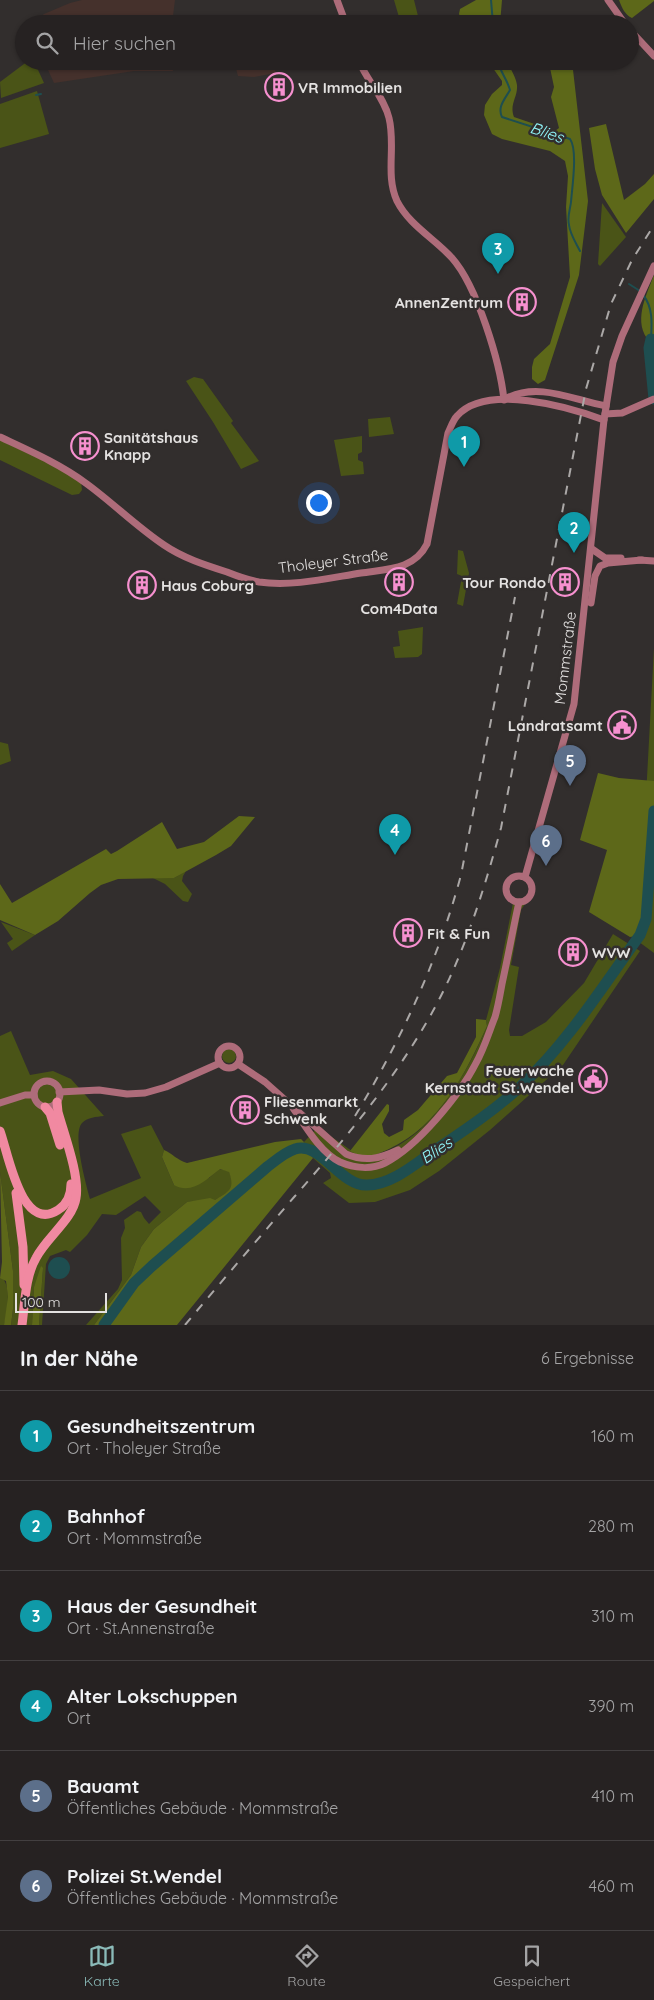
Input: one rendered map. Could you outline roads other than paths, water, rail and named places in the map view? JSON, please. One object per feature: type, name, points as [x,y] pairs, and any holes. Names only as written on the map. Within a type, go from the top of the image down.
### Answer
[{"type":"highway","points":[[23,1324],[28,1282],[34,1260],[47,1240],[71,1213],[76,1198],[76,1183],[57,1102]]},
{"type":"highway","points":[[1,1134],[23,1200],[32,1209],[39,1212],[47,1214],[60,1210],[69,1199],[70,1183],[56,1129],[50,1113],[45,1107]]},
{"type":"highway","points":[[1,1134],[16,1192],[20,1222],[24,1298],[23,1324]]},
{"type":"main road","points":[[338,0],[343,15]]},
{"type":"main road","points":[[608,0],[618,15]]},
{"type":"main road","points":[[639,40],[654,56]]},
{"type":"main road","points":[[364,70],[384,104],[388,116],[392,132],[391,179],[398,202],[413,222],[451,256],[466,277],[493,350],[504,400]]},
{"type":"main road","name":"Mommstraße","points":[[370,1164],[397,1150],[426,1129],[449,1103],[476,1063],[496,1015],[519,902],[528,898],[532,892],[531,884],[525,877],[574,704],[605,413],[613,362],[622,336],[654,266]]},
{"type":"main road","name":"Tholeyer Straße","points":[[504,400],[519,392],[536,391],[605,413]]},
{"type":"main road","name":"Tholeyer Straße","points":[[0,437],[63,468],[88,485],[164,546],[182,556],[207,566],[260,582],[303,582],[390,569],[411,563],[418,558],[427,544],[448,432],[456,417],[468,408],[504,400],[532,400],[605,413]]},
{"type":"main road","points":[[605,413],[622,414],[652,400]]},
{"type":"main road","points":[[592,549],[604,558],[654,561]]},
{"type":"main road","points":[[583,629],[595,576],[600,566],[608,563],[642,560]]},
{"type":"main road","points":[[519,902],[509,898],[506,886],[515,876],[525,877]]},
{"type":"main road","points":[[220,1063],[219,1053],[222,1048],[229,1046],[236,1048],[240,1053],[238,1064]]},
{"type":"main road","points":[[220,1063],[229,1069],[238,1064]]},
{"type":"main road","points":[[59,1092],[98,1090],[127,1094],[144,1092],[166,1087],[220,1063]]},
{"type":"main road","points":[[238,1064],[266,1082],[346,1154],[370,1164]]},
{"type":"main road","points":[[45,1081],[56,1085],[59,1092],[57,1102],[50,1107],[37,1103],[34,1094],[36,1086],[45,1081]]},
{"type":"main road","points":[[3,1102],[34,1094]]},
{"type":"main road","points":[[293,1108],[308,1130],[334,1158],[356,1167],[370,1164]]},
{"type":"water","points":[[59,1257],[67,1260],[70,1268],[67,1276],[59,1279],[51,1276],[48,1268],[51,1260]]},
{"type":"waterway","name":"Blies","points":[[491,0],[492,15]]},
{"type":"waterway","name":"Blies","points":[[501,70],[510,90],[501,106],[502,117],[570,139],[574,152],[574,169],[568,222],[580,251]]},
{"type":"waterway","points":[[36,95],[41,94]]},
{"type":"waterway","name":"Blies","points":[[629,284],[640,291]]},
{"type":"waterway","name":"Blies","points":[[643,295],[649,305],[652,321],[651,339],[654,338]]},
{"type":"waterway","name":"Blies","points":[[651,339],[649,348],[654,399]]},
{"type":"waterway","name":"Blies","points":[[104,1325],[134,1283],[152,1266],[267,1167],[288,1152],[304,1148],[313,1151],[348,1179],[357,1183],[367,1185],[384,1182],[409,1169],[466,1129],[522,1085],[555,1051],[570,1032],[640,935],[646,919],[654,811]]},
{"type":"railway","points":[[185,1325],[331,1154],[383,1088],[415,1042],[452,973],[471,925],[501,828],[586,389],[611,304],[632,260],[654,225]]},
{"type":"railway","points":[[355,1116],[388,1058],[417,999],[452,907],[461,875],[515,597]]},
{"type":"place","name":"VR Immobilien","points":[[279,87]]},
{"type":"place","name":"Haus der Gesundheit","points":[[498,274]]},
{"type":"place","name":"AnnenZentrum","points":[[522,302]]},
{"type":"place","name":"Sanitätshaus Knapp","points":[[85,446]]},
{"type":"place","name":"Gesundheitszentrum","points":[[464,467]]},
{"type":"place","name":"Bahnhof","points":[[574,553]]},
{"type":"place","name":"Com4Data","points":[[399,582]]},
{"type":"place","name":"Tour Rondo","points":[[565,582]]},
{"type":"place","name":"Haus Coburg","points":[[142,585]]},
{"type":"place","name":"Landratsamt","points":[[622,725]]},
{"type":"place","name":"Bauamt","points":[[570,786]]},
{"type":"place","name":"Alter Lokschuppen","points":[[395,855]]},
{"type":"place","name":"Polizei St.Wendel","points":[[546,866]]},
{"type":"place","name":"Fit & Fun","points":[[408,933]]},
{"type":"place","name":"WVW","points":[[573,952]]},
{"type":"place","name":"Feuerwache Kernstadt St.Wendel","points":[[593,1079]]},
{"type":"place","name":"Fliesenmarkt Schwenk","points":[[245,1110]]}]
